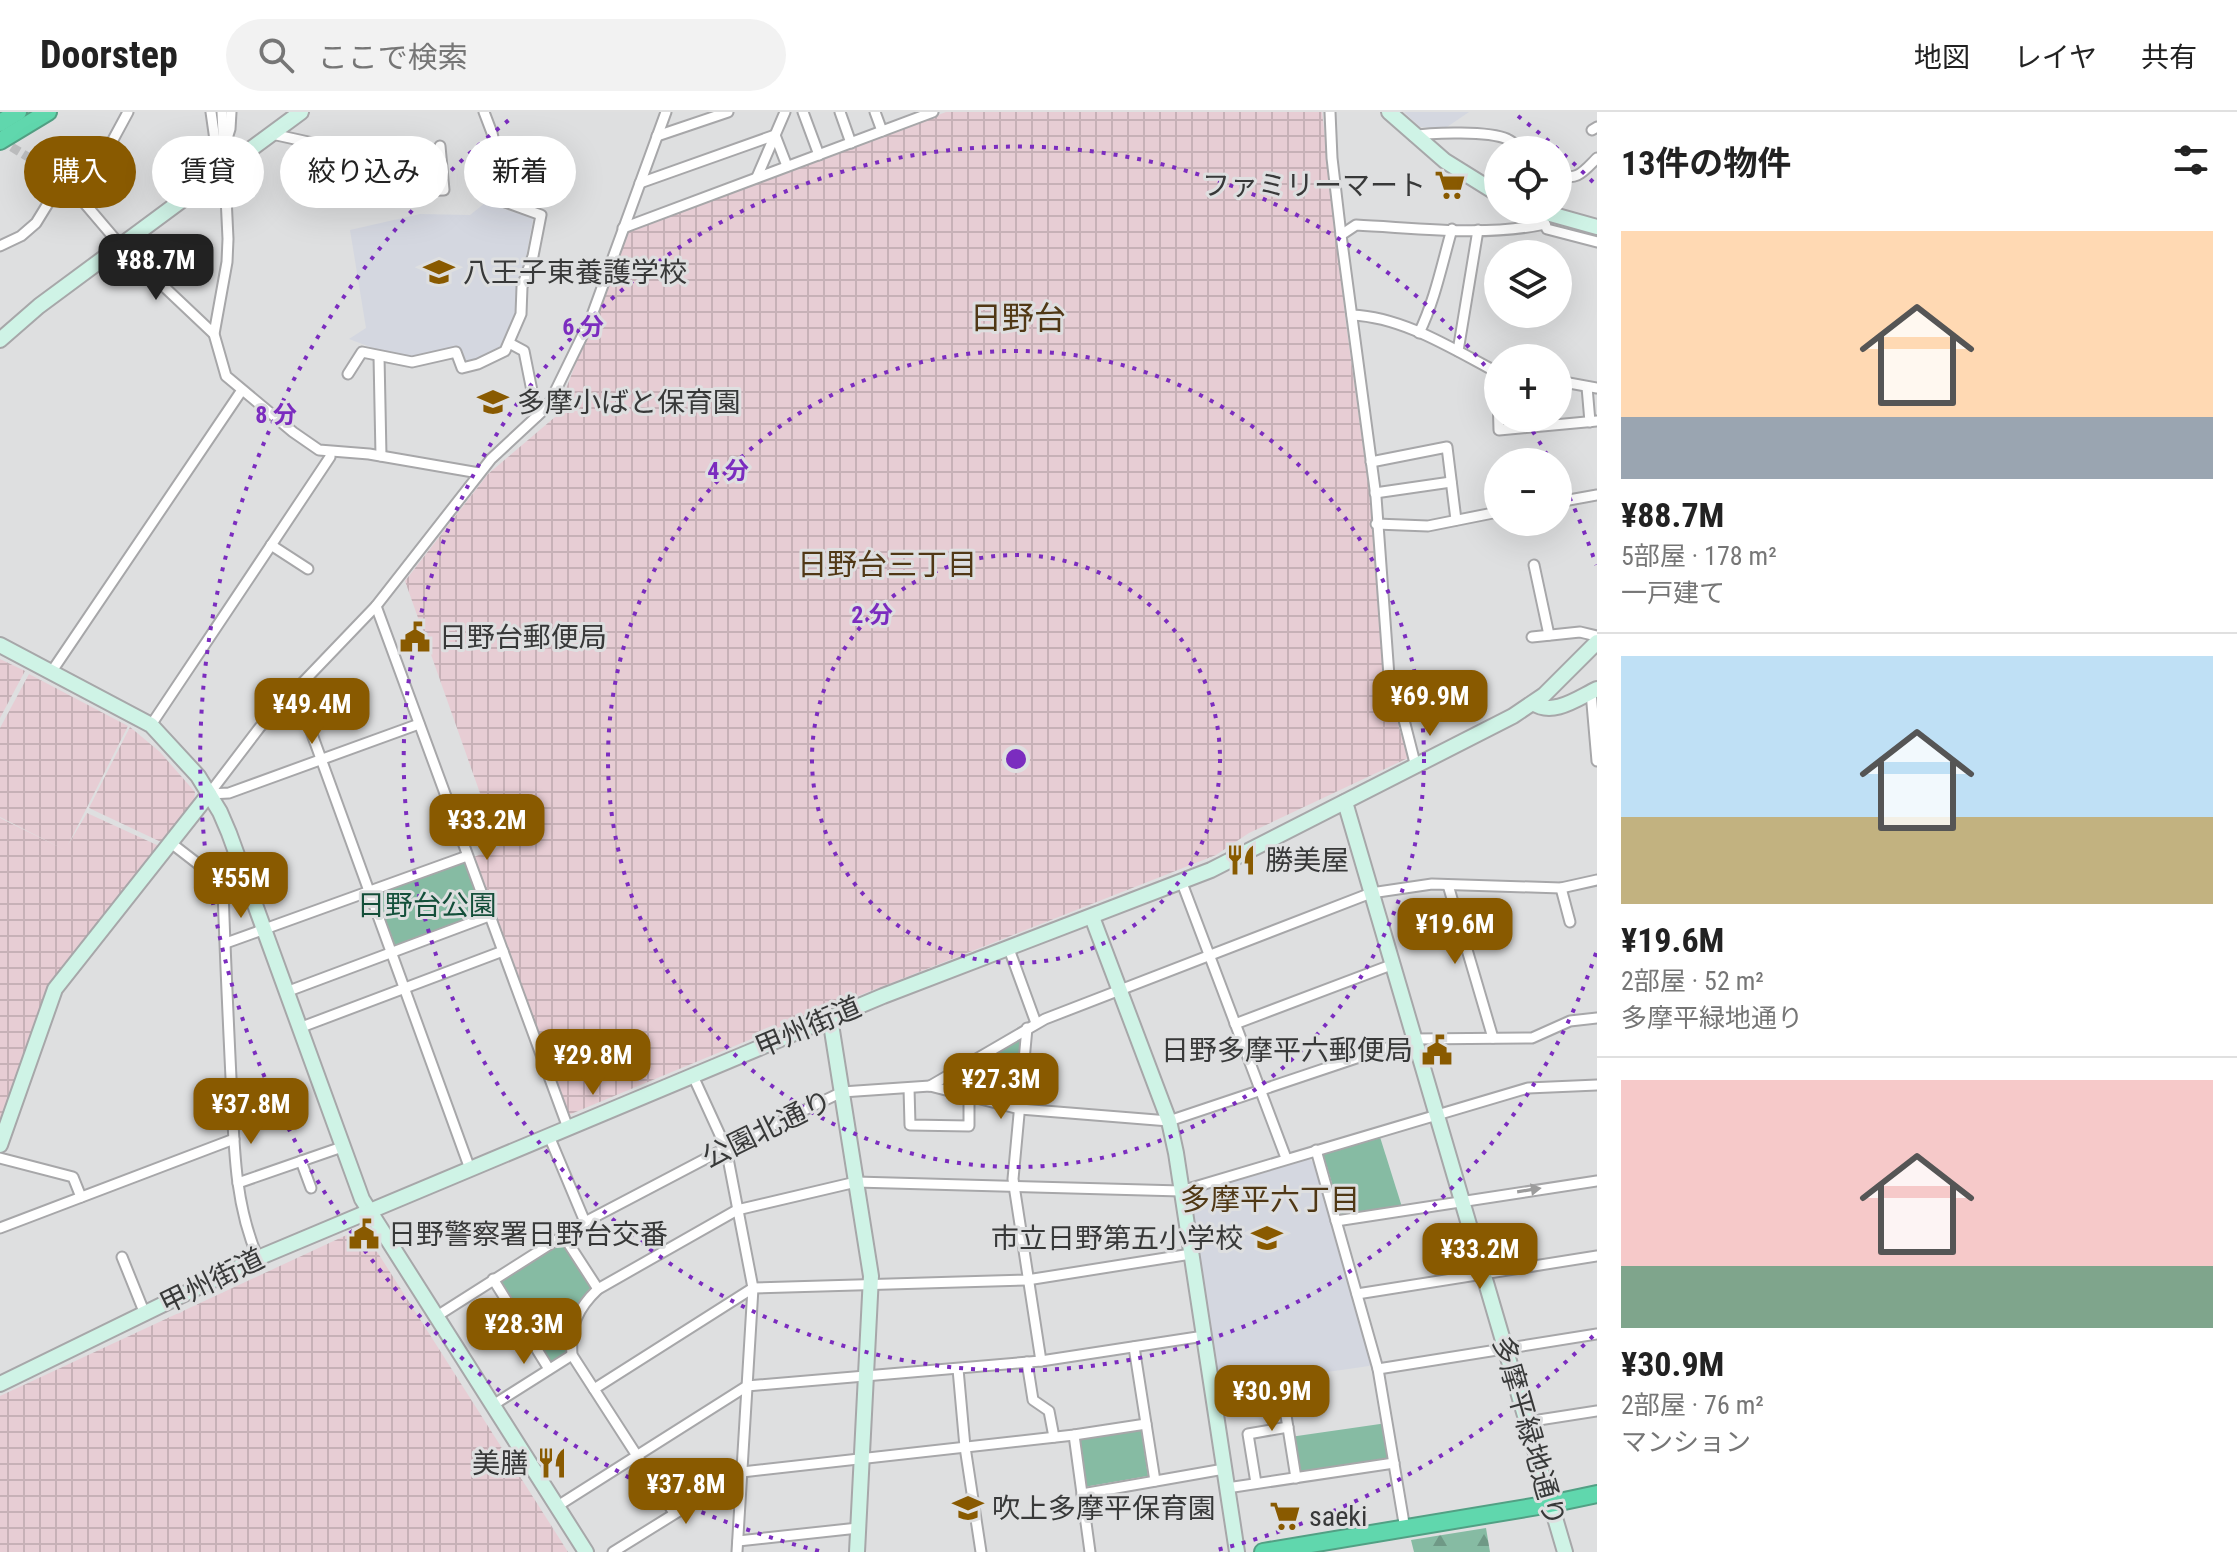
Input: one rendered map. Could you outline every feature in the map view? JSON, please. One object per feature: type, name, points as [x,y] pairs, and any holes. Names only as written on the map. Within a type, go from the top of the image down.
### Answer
[{"type":"highway","points":[[0,123],[18,112]]},
{"type":"highway","points":[[0,141],[48,112]]},
{"type":"highway","points":[[1263,1552],[1597,1497]]},
{"type":"street","points":[[115,136],[128,112]]},
{"type":"street","points":[[211,112],[214,136]]},
{"type":"street","points":[[222,112],[222,136]]},
{"type":"street","points":[[228,136],[231,112]]},
{"type":"street","points":[[264,140],[301,112]]},
{"type":"street","points":[[348,374],[362,352],[412,362],[456,352],[462,368],[505,351],[521,314],[522,287],[533,256],[541,215],[494,198],[502,178],[484,112]]},
{"type":"street","points":[[0,1145],[55,989],[260,727],[376,606],[479,473],[548,406],[591,318],[666,112]]},
{"type":"street","points":[[657,136],[728,112]]},
{"type":"street","points":[[757,177],[785,112]]},
{"type":"street","points":[[803,112],[819,155]]},
{"type":"street","points":[[840,112],[851,143]]},
{"type":"street","points":[[875,112],[882,131]]},
{"type":"street","points":[[623,228],[882,131],[912,116],[933,112]]},
{"type":"street","points":[[1330,112],[1341,235],[1375,493],[1389,676],[1416,767]]},
{"type":"street","points":[[1389,112],[1413,136],[1457,170],[1484,186]]},
{"type":"street","points":[[1413,136],[1430,133],[1497,136]]},
{"type":"street","points":[[272,134],[281,136]]},
{"type":"street","points":[[640,183],[775,135]]},
{"type":"street","points":[[775,135],[787,166]]},
{"type":"street","points":[[1572,178],[1578,177],[1597,158]]},
{"type":"street","points":[[0,246],[21,236],[36,223],[44,208]]},
{"type":"street","points":[[89,208],[121,246],[214,334]]},
{"type":"street","points":[[0,340],[39,306],[172,208]]},
{"type":"street","points":[[226,208],[228,250],[214,334],[226,376],[315,448],[479,473]]},
{"type":"street","points":[[1572,221],[1597,227]]},
{"type":"street","points":[[1341,235],[1356,225],[1507,230],[1522,224]]},
{"type":"street","points":[[1546,224],[1547,229],[1597,242]]},
{"type":"street","points":[[1419,333],[1431,308],[1452,229]]},
{"type":"street","points":[[1458,351],[1478,230]]},
{"type":"street","points":[[1352,315],[1376,316],[1484,365]]},
{"type":"street","points":[[509,343],[524,351],[537,416]]},
{"type":"street","points":[[379,356],[381,456]]},
{"type":"street","points":[[1572,383],[1592,387],[1594,421],[1572,423]]},
{"type":"street","points":[[52,671],[242,390]]},
{"type":"street","points":[[1371,462],[1447,447],[1456,520]]},
{"type":"street","points":[[151,725],[330,457],[330,452]]},
{"type":"street","points":[[1375,493],[1451,482]]},
{"type":"street","points":[[1572,499],[1597,495]]},
{"type":"street","points":[[1376,524],[1428,526],[1484,515]]},
{"type":"street","points":[[271,545],[308,569]]},
{"type":"street","points":[[1534,565],[1549,635]]},
{"type":"street","points":[[376,606],[568,1128]]},
{"type":"street","points":[[1532,637],[1580,632],[1597,636]]},
{"type":"street","name":"甲州街道","points":[[0,1384],[258,1258],[830,1018],[1182,883],[1250,852],[1500,724],[1533,703],[1571,671],[1597,642]]},
{"type":"street","points":[[0,645],[151,725],[198,776],[229,833],[358,1191],[586,1552]]},
{"type":"street","points":[[296,690],[470,1169]]},
{"type":"street","points":[[1533,703],[1544,709],[1553,709],[1594,690],[1597,761]]},
{"type":"street","points":[[209,794],[229,793],[419,724]]},
{"type":"street","name":"多摩平緑地通り","points":[[1345,802],[1565,1552]]},
{"type":"street","points":[[171,843],[220,881],[223,889],[238,1183],[245,1225],[258,1258]]},
{"type":"street","points":[[226,943],[467,856]]},
{"type":"street","points":[[930,1086],[1032,1026],[1371,893],[1432,884],[1561,888],[1597,880]]},
{"type":"street","points":[[1182,883],[1286,1158]]},
{"type":"street","points":[[1448,885],[1493,1038]]},
{"type":"street","points":[[1561,888],[1570,922]]},
{"type":"street","points":[[286,992],[489,916]]},
{"type":"street","points":[[1092,917],[1169,1121],[1237,1552]]},
{"type":"street","points":[[1009,949],[1032,1026],[1020,1109],[1014,1185],[1041,1361]]},
{"type":"street","points":[[299,1028],[503,951]]},
{"type":"street","points":[[1235,1024],[1391,965]]},
{"type":"street","points":[[830,1018],[871,1284],[857,1552]]},
{"type":"street","name":"公園北通り","points":[[437,1316],[585,1222],[842,1092],[930,1086],[1020,1109],[1169,1121],[1413,1039],[1532,1038],[1570,1021],[1597,1018]]},
{"type":"street","points":[[693,1076],[726,1148],[753,1288],[737,1547],[858,1528]]},
{"type":"street","points":[[674,1513],[572,1355],[571,1336],[575,1317],[598,1289],[737,1210],[856,1182],[1181,1191],[1528,1088],[1597,1085]]},
{"type":"street","points":[[909,1088],[910,1125],[969,1126],[969,1096]]},
{"type":"street","points":[[549,1136],[585,1222]]},
{"type":"street","points":[[0,1228],[234,1139]]},
{"type":"street","points":[[238,1183],[342,1147]]},
{"type":"street","points":[[1316,1150],[1378,1369],[1405,1529]]},
{"type":"street","points":[[0,1158],[73,1177],[81,1197]]},
{"type":"street","points":[[301,1161],[311,1188]]},
{"type":"street","points":[[1336,1221],[1597,1181]]},
{"type":"street","points":[[563,1235],[598,1289]]},
{"type":"street","points":[[594,1389],[753,1288],[1027,1280],[1191,1254]]},
{"type":"street","points":[[1357,1294],[1597,1256]]},
{"type":"street","points":[[122,1257],[145,1314]]},
{"type":"street","points":[[493,1279],[549,1369]]},
{"type":"street","points":[[1378,1369],[1597,1334]]},
{"type":"street","points":[[556,1507],[747,1386],[1041,1361],[1204,1336]]},
{"type":"street","points":[[1134,1347],[1155,1481]]},
{"type":"street","points":[[493,1405],[572,1355]]},
{"type":"street","points":[[1027,1362],[1033,1400],[1049,1411],[1054,1437]]},
{"type":"street","points":[[958,1369],[965,1447],[981,1552]]},
{"type":"street","points":[[1213,1393],[1281,1384],[1296,1478]]},
{"type":"street","points":[[1526,1422],[1597,1411]]},
{"type":"street","points":[[613,1552],[742,1472],[1074,1435],[1146,1424]]},
{"type":"street","points":[[1256,1483],[1248,1434],[1288,1427]]},
{"type":"street","points":[[1074,1435],[1090,1552]]},
{"type":"street","points":[[1227,1488],[1394,1463]]},
{"type":"street","points":[[1082,1494],[1224,1469]]},
{"type":"shaded area","points":[[946,112],[1322,112],[1370,498],[1384,676],[1408,758],[1249,833],[1216,855],[792,1022],[566,1116],[471,858],[499,847],[405,581],[488,474],[555,417],[627,232]]},
{"type":"shaded area","points":[[1404,112],[1469,112],[1444,129],[1420,127]]},
{"type":"shaded area","name":"八王子東養護学校","points":[[479,208],[501,208],[533,218],[526,258],[516,286],[516,313],[502,349],[464,364],[459,346],[414,357],[381,351],[349,339],[366,328],[350,230],[420,214],[470,215]]},
{"type":"shaded area","points":[[0,659],[25,671],[0,718]]},
{"type":"shaded area","points":[[29,674],[128,726],[68,845],[87,813],[159,846],[47,988],[0,1127],[0,818],[65,850],[0,817],[0,728]]},
{"type":"shaded area","points":[[130,727],[160,752],[195,792],[194,801],[161,842],[89,808]]},
{"type":"shaded area","points":[[1309,1159],[1315,1164],[1373,1362],[1369,1366],[1217,1388],[1189,1200],[1193,1194]]},
{"type":"shaded area","points":[[353,1232],[358,1242],[369,1239],[568,1552],[0,1552],[0,1396]]},
{"type":"green space","name":"日野台公園","points":[[463,857],[485,917],[391,952],[369,892]]},
{"type":"green space","points":[[1021,1037],[1016,1102],[939,1084]]},
{"type":"green space","points":[[1380,1137],[1402,1207],[1343,1219],[1323,1154]]},
{"type":"green space","points":[[563,1235],[598,1289],[575,1317],[572,1355],[549,1369],[493,1279]]},
{"type":"green space","points":[[1387,1423],[1394,1463],[1296,1478],[1290,1437]]},
{"type":"green space","points":[[1141,1429],[1148,1476],[1084,1487],[1078,1439]]},
{"type":"green space","points":[[1486,1528],[1490,1552],[1414,1552],[1411,1540]]},
{"type":"tunnel","points":[[0,140],[24,155]]},
{"type":"place","name":"ファミリーマート","points":[[1450,185]]},
{"type":"place","name":"八王子東養護学校","points":[[439,272]]},
{"type":"place","name":"多摩小ばと保育園","points":[[493,402]]},
{"type":"place","name":"日野台郵便局","points":[[415,637]]},
{"type":"place","name":"勝美屋","points":[[1241,860]]},
{"type":"place","name":"日野多摩平六郵便局","points":[[1437,1050]]},
{"type":"place","name":"日野警察署日野台交番","points":[[364,1234]]},
{"type":"place","name":"市立日野第五小学校","points":[[1267,1238]]},
{"type":"place","name":"美膳","points":[[552,1463]]},
{"type":"place","name":"吹上多摩平保育園","points":[[968,1508]]},
{"type":"place","name":"saeki","points":[[1285,1516]]},
{"type":"district","name":"日野台","points":[[1018,318]]},
{"type":"district","name":"日野台三丁目","points":[[887,564]]},
{"type":"district","name":"多摩平六丁目","points":[[1270,1199]]}]
